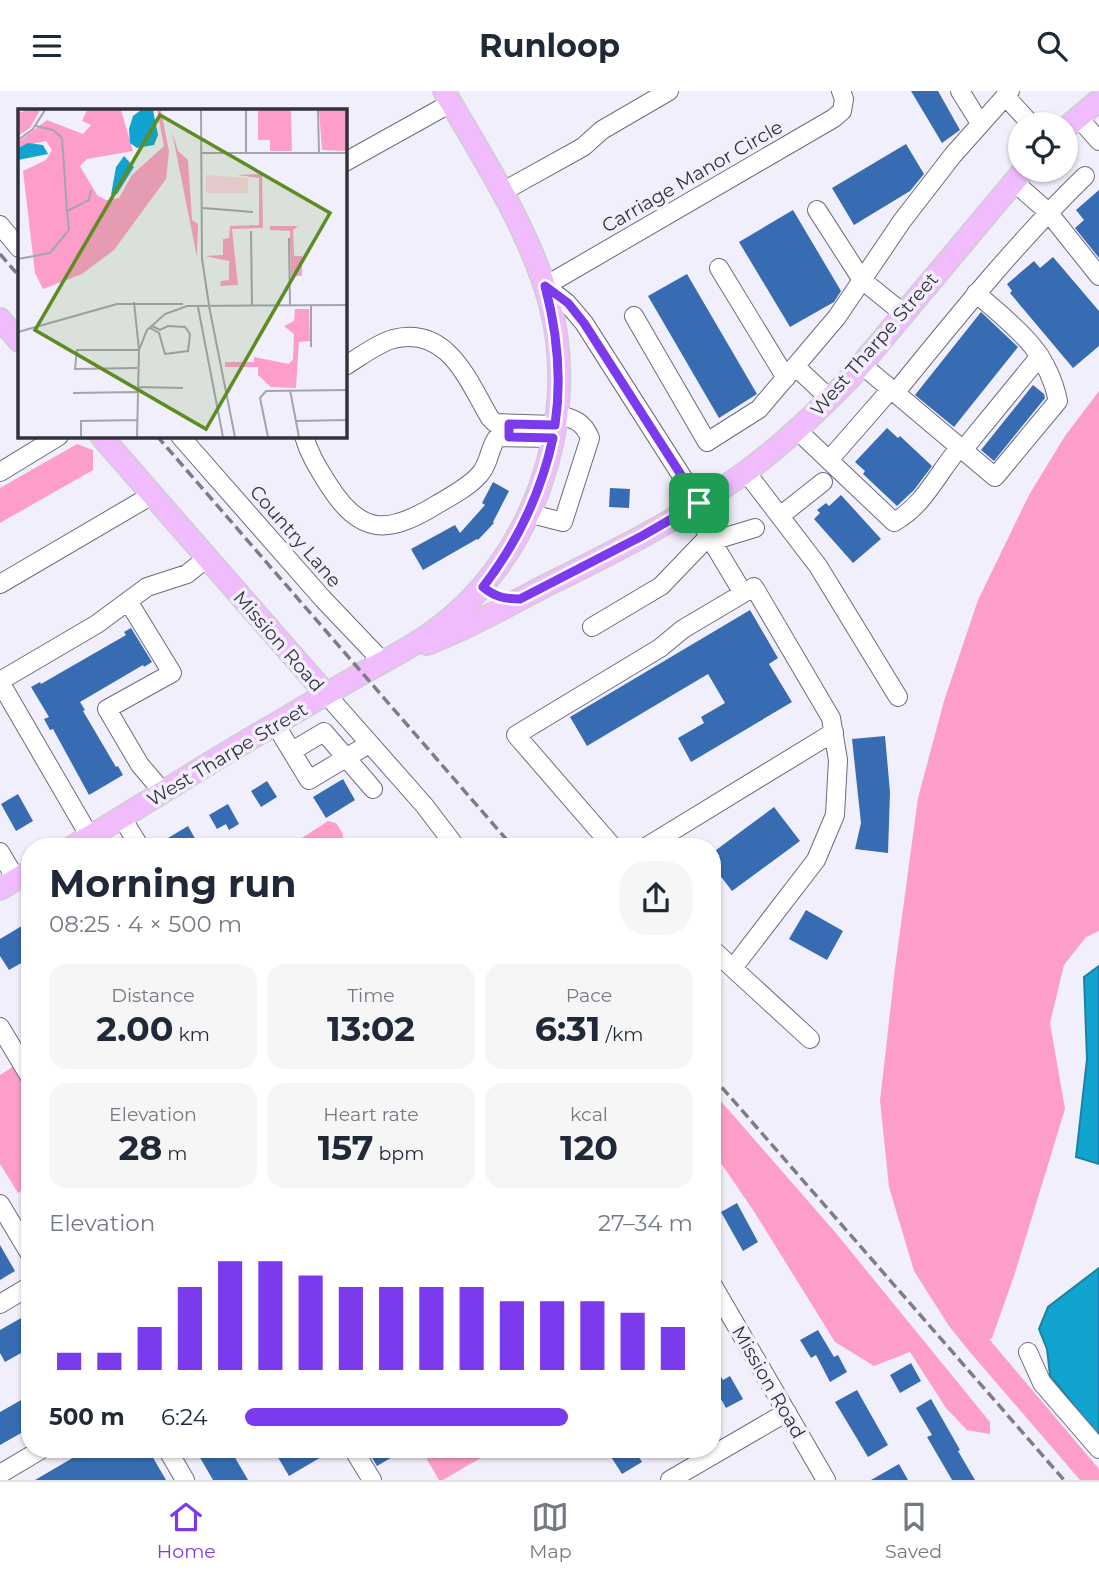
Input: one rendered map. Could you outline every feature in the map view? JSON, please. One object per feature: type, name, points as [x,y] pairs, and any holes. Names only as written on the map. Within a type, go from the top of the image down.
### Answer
[{"type":"main road","points":[[383,662],[432,632],[483,587],[498,568],[528,513],[547,467],[555,426],[559,379],[556,335],[545,286],[527,242],[502,193],[447,97]]},
{"type":"main road","points":[[1078,118],[1099,100]]},
{"type":"main road","name":"West Tharpe Street","points":[[88,838],[383,662],[453,634],[520,599],[696,505],[746,472],[830,399],[1014,182]]},
{"type":"main road","points":[[0,319],[18,340]]},
{"type":"main road","name":"Mission Road","points":[[102,437],[326,694]]},
{"type":"main road","points":[[483,587],[504,599],[520,599]]},
{"type":"street","points":[[502,193],[583,147],[602,130],[669,91]]},
{"type":"street","name":"Carriage Manor Circle","points":[[545,286],[834,118],[842,111],[844,99],[841,91]]},
{"type":"street","points":[[960,91],[980,123]]},
{"type":"street","points":[[634,316],[707,442],[759,409],[791,372],[837,317],[902,221],[980,123],[1007,94],[1021,112]]},
{"type":"street","points":[[346,161],[447,97]]},
{"type":"street","points":[[1078,127],[1099,141]]},
{"type":"street","points":[[829,460],[893,391],[1048,212],[1085,176]]},
{"type":"street","points":[[1024,182],[1099,276]]},
{"type":"street","points":[[817,210],[862,280],[903,313]]},
{"type":"street","points":[[0,225],[18,247]]},
{"type":"street","points":[[719,268],[791,372],[830,399]]},
{"type":"street","points":[[545,286],[568,303],[584,323],[696,505],[710,539],[743,593]]},
{"type":"street","points":[[861,364],[995,477],[1058,401],[1054,381],[1040,356],[1025,337],[976,293]]},
{"type":"street","points":[[346,365],[393,339],[429,341],[441,346],[457,362],[490,418],[509,431]]},
{"type":"street","points":[[797,430],[894,522],[906,516],[941,475],[944,466],[1040,356]]},
{"type":"street","points":[[304,437],[311,458],[340,504],[359,520],[382,525],[407,521],[468,485],[485,468],[496,439],[509,431],[555,426],[578,420],[586,427],[590,438],[563,522],[528,513]]},
{"type":"street","points":[[0,472],[57,437]]},
{"type":"street","name":"Country Lane","points":[[181,437],[323,599],[383,662]]},
{"type":"street","points":[[746,472],[818,566],[898,697]]},
{"type":"street","points":[[780,516],[823,482]]},
{"type":"street","points":[[0,584],[152,495]]},
{"type":"street","points":[[592,627],[661,586],[710,539],[755,528]]},
{"type":"street","points":[[79,838],[0,682],[97,624],[147,587],[187,574],[207,558]]},
{"type":"street","points":[[605,838],[516,734],[660,649],[683,629],[754,587],[831,718],[838,760],[835,815],[816,860],[733,968]]},
{"type":"street","points":[[128,601],[172,673],[107,709],[140,765],[163,792]]},
{"type":"street","name":"Mission Road","points":[[326,694],[424,805],[449,838]]},
{"type":"street","points":[[275,724],[309,780],[369,744]]},
{"type":"street","points":[[292,751],[324,731],[373,789]]},
{"type":"street","points":[[661,838],[834,732]]},
{"type":"street","points":[[122,818],[134,838]]},
{"type":"street","points":[[0,852],[15,880]]},
{"type":"street","points":[[721,957],[810,1039]]},
{"type":"street","points":[[0,1027],[21,1062]]},
{"type":"street","points":[[0,1204],[21,1239]]},
{"type":"street","points":[[0,1304],[21,1291]]},
{"type":"street","name":"Mission Road","points":[[721,1299],[826,1480]]},
{"type":"street","points":[[1028,1352],[1042,1383],[1099,1449]]},
{"type":"street","points":[[721,1450],[787,1412]]},
{"type":"street","points":[[0,1473],[26,1458]]},
{"type":"street","points":[[172,1458],[185,1480]]},
{"type":"street","points":[[359,1458],[372,1480]]},
{"type":"street","points":[[670,1480],[708,1458]]},
{"type":"shaded area","points":[[1099,391],[1099,931],[1086,937],[1064,965],[1050,1023],[1065,1109],[1014,1276],[992,1338],[989,1339],[1099,1469],[1099,1480],[1080,1480],[949,1326],[914,1271],[889,1187],[880,1101],[918,798],[944,701],[978,600],[1029,495],[1065,436]]},
{"type":"shaded area","points":[[77,444],[93,450],[93,470],[0,523],[0,488]]},
{"type":"shaded area","points":[[328,821],[336,823],[343,834],[343,838],[302,838]]},
{"type":"shaded area","points":[[14,1066],[21,1077],[21,1191],[18,1193],[0,1164],[0,1075]]},
{"type":"shaded area","points":[[721,1101],[835,1232],[990,1422],[990,1434],[967,1430],[946,1408],[910,1352],[874,1366],[835,1342],[721,1163]]},
{"type":"shaded area","points":[[426,1458],[481,1458],[443,1480],[439,1480]]},
{"type":"water","points":[[1099,966],[1099,1164],[1076,1157],[1087,1059],[1084,977]]},
{"type":"water","points":[[1099,1268],[1099,1437],[1050,1375],[1047,1349],[1039,1329],[1048,1307]]},
{"type":"building","points":[[911,91],[938,91],[960,130],[942,143]]},
{"type":"building","points":[[906,144],[924,174],[910,191],[854,225],[832,188]]},
{"type":"building","points":[[1099,190],[1099,258],[1075,228],[1084,220],[1076,210]]},
{"type":"building","points":[[793,210],[841,291],[834,302],[790,327],[739,242]]},
{"type":"building","points":[[1053,257],[1099,311],[1099,346],[1073,368],[1010,293],[1012,291],[1007,284],[1034,261],[1040,268]]},
{"type":"building","points":[[687,274],[757,394],[719,418],[648,296]]},
{"type":"building","points":[[981,312],[1018,347],[954,427],[915,395]]},
{"type":"building","points":[[1033,385],[1045,398],[994,461],[981,450]]},
{"type":"building","points":[[887,428],[898,438],[900,436],[932,466],[914,490],[897,506],[863,474],[865,471],[855,462]]},
{"type":"building","points":[[493,482],[509,491],[494,523],[478,540],[423,570],[411,549],[455,525],[460,533],[485,505],[482,503]]},
{"type":"building","points":[[610,488],[630,489],[629,508],[609,507]]},
{"type":"building","points":[[841,495],[881,539],[853,563],[814,519],[820,513],[817,510],[826,503],[829,506]]},
{"type":"building","points":[[750,610],[778,658],[769,664],[792,702],[691,762],[678,738],[704,723],[701,717],[725,703],[708,674],[587,746],[570,717]]},
{"type":"building","points":[[131,628],[152,662],[80,702],[123,775],[89,795],[53,729],[50,730],[44,719],[49,717],[31,687],[40,682],[41,684],[126,635],[124,632]]},
{"type":"building","points":[[885,736],[890,792],[888,853],[855,849],[861,823],[852,739]]},
{"type":"building","points":[[343,779],[355,800],[326,818],[313,797]]},
{"type":"building","points":[[267,781],[277,797],[261,807],[251,791]]},
{"type":"building","points":[[18,794],[33,821],[16,831],[1,804]]},
{"type":"building","points":[[228,804],[239,824],[229,830],[226,824],[217,829],[209,815]]},
{"type":"building","points":[[774,807],[800,841],[732,891],[721,877],[721,846]]},
{"type":"building","points":[[188,826],[195,838],[168,838]]},
{"type":"building","points":[[806,910],[843,931],[827,960],[789,939]]},
{"type":"building","points":[[21,926],[21,963],[9,970],[0,956],[0,939]]},
{"type":"building","points":[[737,1203],[758,1242],[743,1251],[721,1212]]},
{"type":"building","points":[[0,1245],[15,1271],[0,1280]]},
{"type":"building","points":[[21,1318],[21,1353],[5,1362],[0,1353],[0,1330]]},
{"type":"building","points":[[818,1330],[834,1357],[838,1355],[847,1372],[830,1382],[816,1355],[811,1358],[800,1340]]},
{"type":"building","points":[[911,1363],[921,1381],[900,1393],[890,1375]]},
{"type":"building","points":[[730,1376],[743,1399],[726,1408],[721,1399],[721,1377],[723,1380]]},
{"type":"building","points":[[857,1390],[888,1445],[868,1457],[835,1402]]},
{"type":"building","points":[[931,1399],[975,1480],[952,1480],[927,1437],[932,1435],[916,1408]]},
{"type":"building","points":[[21,1400],[21,1433],[0,1445],[0,1412]]},
{"type":"building","points":[[73,1458],[153,1458],[166,1480],[35,1480]]},
{"type":"building","points":[[200,1458],[235,1458],[248,1480],[213,1480]]},
{"type":"building","points":[[278,1458],[320,1458],[289,1476]]},
{"type":"building","points":[[372,1458],[391,1458],[377,1466]]},
{"type":"building","points":[[612,1458],[640,1458],[642,1462],[622,1474]]},
{"type":"building","points":[[899,1464],[908,1480],[871,1480]]},
{"type":"railway","points":[[0,254],[18,275]]},
{"type":"railway","points":[[158,437],[505,838]]},
{"type":"railway","points":[[721,1086],[1064,1480]]},
{"type":"route","points":[[545,286],[568,303],[584,323],[699,503],[642,536],[520,599],[504,599],[483,587],[518,535],[535,499],[547,467],[553,438],[509,437],[509,424],[555,425],[559,379],[556,335],[545,286]]}]
